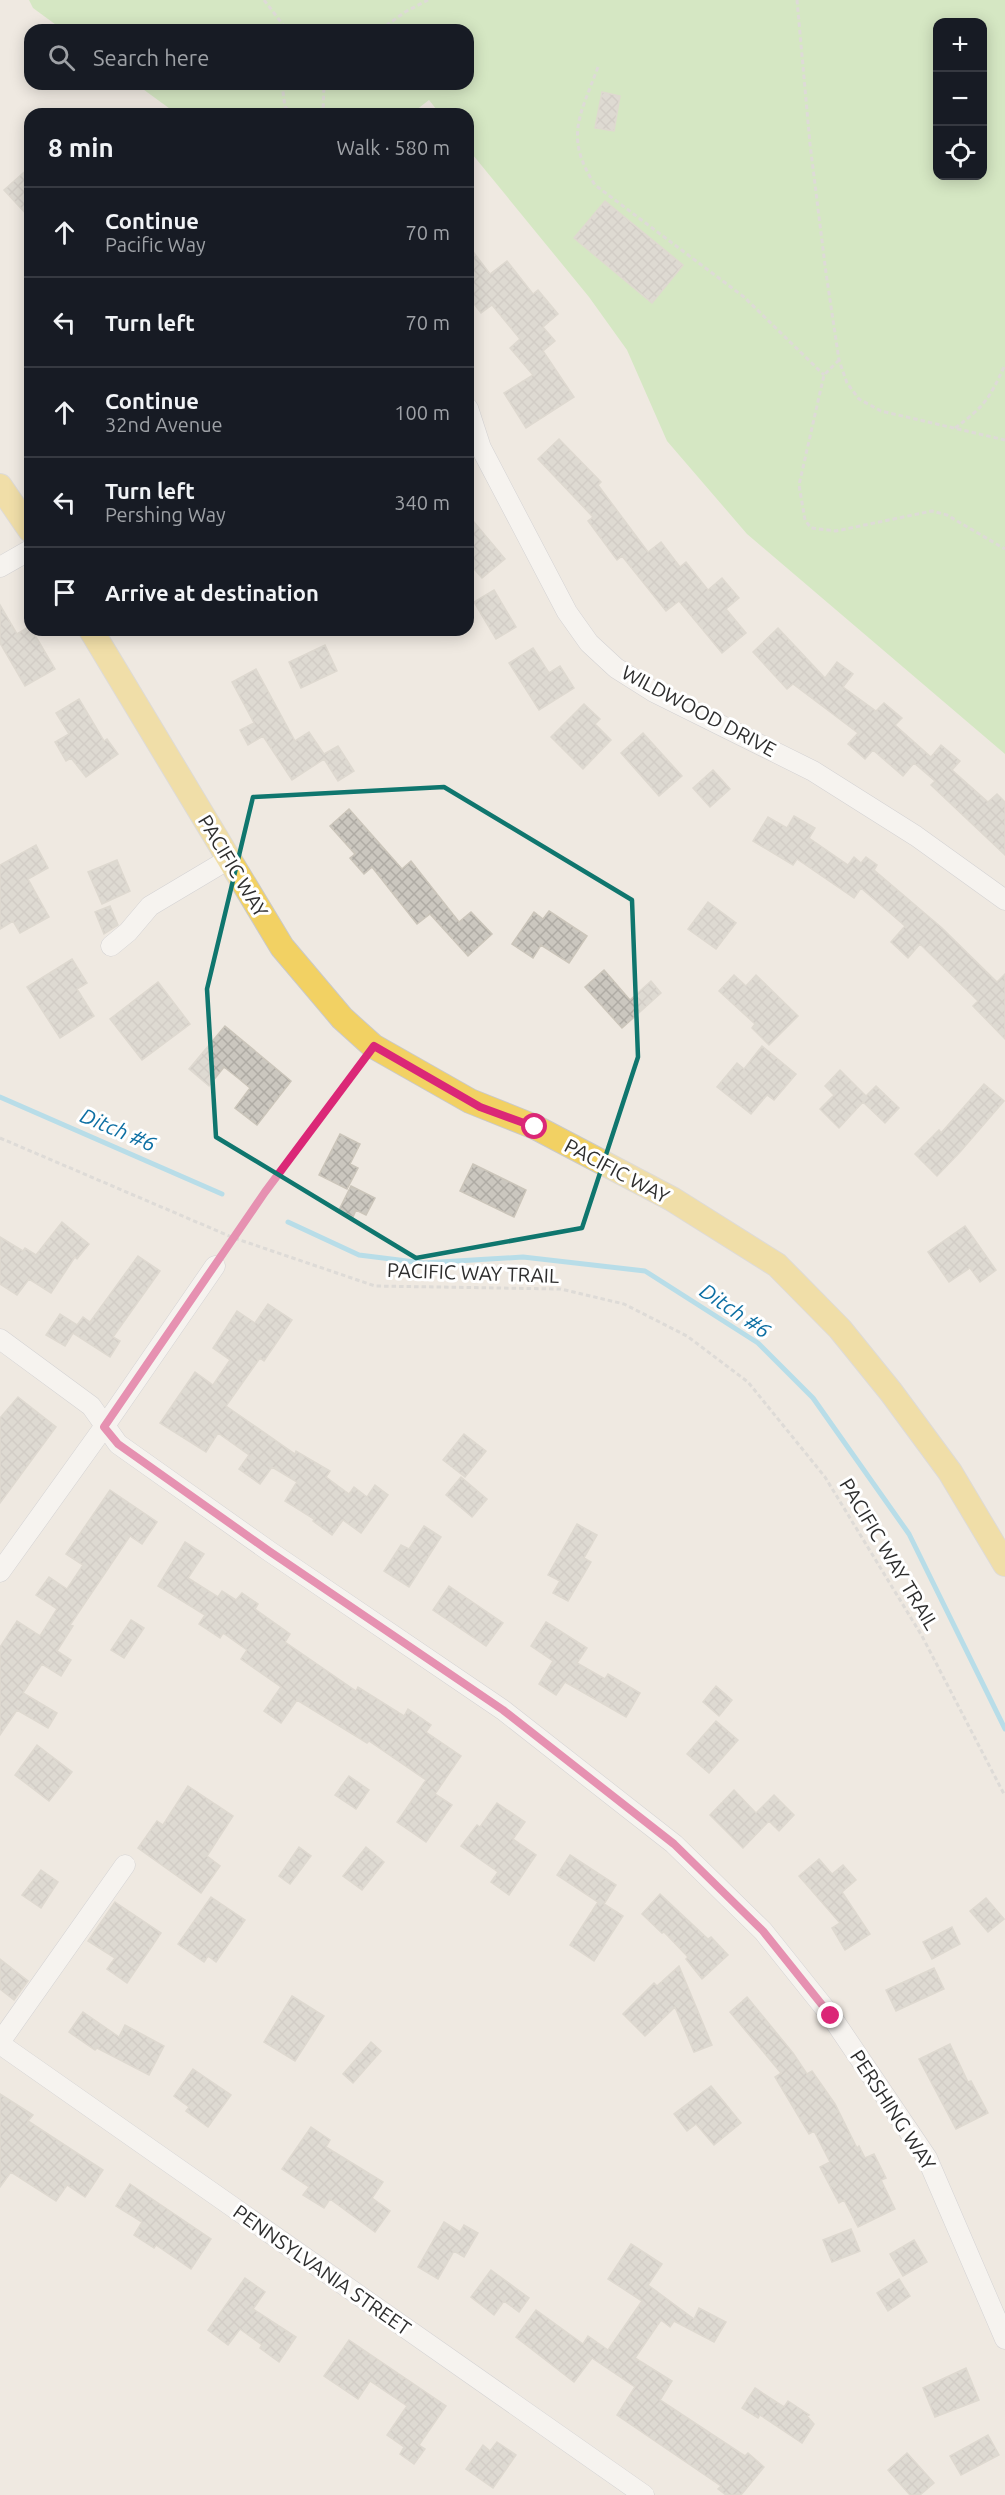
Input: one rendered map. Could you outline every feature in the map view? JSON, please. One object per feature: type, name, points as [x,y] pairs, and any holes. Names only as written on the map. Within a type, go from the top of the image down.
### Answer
[{"type":"main road","points":[[0,486],[24,521]]},
{"type":"main road","name":"PACIFIC WAY","points":[[95,636],[282,947],[342,1018],[374,1046],[480,1107],[535,1127],[672,1199],[777,1264],[840,1329],[891,1392],[950,1472],[1005,1564]]},
{"type":"street","name":"WILDWOOD DRIVE","points":[[474,426],[481,448],[567,612],[589,643],[616,668],[654,692],[813,771],[916,836],[1005,900]]},
{"type":"street","points":[[0,567],[24,553]]},
{"type":"street","points":[[111,946],[128,932],[150,906],[229,859]]},
{"type":"street","points":[[0,1572],[215,1266]]},
{"type":"street","name":"PERSHING WAY","points":[[0,1339],[92,1406],[104,1427],[118,1444],[269,1551],[503,1710],[674,1844],[763,1931],[831,2016],[927,2158],[1005,2339]]},
{"type":"street","points":[[0,2043],[124,1865]]},
{"type":"street","name":"PENNSYLVANIA STREET","points":[[0,2043],[644,2495]]},
{"type":"path","points":[[264,0],[282,24]]},
{"type":"path","points":[[388,24],[428,0]]},
{"type":"path","points":[[797,0],[810,144],[839,360],[847,383],[858,399],[881,411],[1005,440]]},
{"type":"path","points":[[598,67],[579,120],[576,140],[583,167],[595,185],[744,297],[824,375]]},
{"type":"path","points":[[283,90],[286,108]]},
{"type":"path","points":[[323,108],[324,90]]},
{"type":"path","points":[[839,360],[824,375],[798,485],[805,520],[811,528],[836,531],[932,511],[947,515],[1005,549]]},
{"type":"path","points":[[955,428],[981,409],[992,393],[1005,365]]},
{"type":"path","points":[[215,1266],[265,1192],[374,1046]]},
{"type":"path","name":"PACIFIC WAY TRAIL","points":[[0,1138],[234,1238],[375,1286],[561,1289],[624,1304],[687,1336],[748,1382],[825,1477],[922,1636],[1005,1796]]},
{"type":"highlighted area","points":[[444,787],[632,900],[638,1057],[582,1228],[416,1258],[216,1137],[207,989],[253,797]]},
{"type":"green space","points":[[29,0],[1005,0],[1005,754],[747,534],[667,441],[627,350],[589,297],[474,156],[474,108],[435,108],[429,100],[419,108],[169,108],[144,90],[474,90],[474,24],[55,24],[33,8]]},
{"type":"building","points":[[602,92],[620,96],[614,131],[595,128]]},
{"type":"building","points":[[24,172],[24,212],[4,190]]},
{"type":"building","points":[[605,201],[683,265],[652,303],[574,238]]},
{"type":"building","points":[[474,253],[490,274],[507,261],[533,294],[538,290],[558,314],[543,327],[555,341],[543,351],[574,397],[526,428],[504,393],[533,375],[510,348],[520,339],[492,305],[481,313],[474,304]]},
{"type":"building","points":[[559,439],[601,482],[598,485],[648,552],[661,542],[680,567],[686,562],[708,590],[722,578],[739,598],[726,609],[746,633],[722,653],[679,601],[666,611],[622,556],[617,560],[588,521],[593,517],[538,459]]},
{"type":"building","points":[[474,522],[505,559],[482,578],[474,569]]},
{"type":"building","points":[[494,590],[516,627],[496,639],[474,602]]},
{"type":"building","points":[[0,605],[17,634],[24,630],[24,636],[36,636],[55,669],[25,686],[0,643]]},
{"type":"building","points":[[778,628],[825,678],[837,662],[853,674],[843,687],[876,711],[884,703],[902,718],[895,725],[931,757],[941,745],[960,761],[952,770],[988,802],[997,794],[1005,802],[1005,855],[931,785],[935,781],[914,763],[903,776],[873,750],[865,759],[848,744],[858,733],[793,684],[787,689],[753,652]]},
{"type":"building","points":[[325,645],[337,671],[301,688],[289,662]]},
{"type":"building","points":[[533,648],[549,673],[560,666],[574,688],[539,710],[509,663]]},
{"type":"building","points":[[256,669],[295,741],[309,732],[324,754],[338,746],[354,771],[338,781],[324,759],[292,780],[263,736],[248,745],[240,730],[254,723],[232,682]]},
{"type":"building","points":[[79,699],[104,741],[107,739],[118,754],[86,777],[71,758],[66,761],[55,742],[69,734],[56,713]]},
{"type":"building","points":[[584,704],[600,719],[595,724],[611,740],[583,769],[551,737]]},
{"type":"building","points":[[643,733],[682,776],[659,796],[621,753]]},
{"type":"building","points":[[713,770],[730,789],[710,807],[693,788]]},
{"type":"building","points":[[349,809],[402,869],[411,861],[459,922],[471,912],[492,934],[468,956],[430,914],[417,924],[372,867],[364,874],[350,858],[355,854],[330,826]]},
{"type":"building","points":[[794,816],[815,828],[809,838],[848,865],[854,857],[861,863],[866,857],[877,865],[874,870],[942,928],[997,982],[1005,974],[1005,1039],[973,1006],[978,1001],[920,944],[908,958],[891,942],[905,926],[861,888],[854,898],[797,859],[793,865],[753,841],[768,817],[787,828]]},
{"type":"building","points":[[36,845],[48,868],[28,879],[49,917],[20,933],[13,921],[0,929],[0,865]]},
{"type":"building","points":[[117,860],[130,891],[102,904],[88,872]]},
{"type":"building","points":[[708,902],[736,923],[716,949],[688,929]]},
{"type":"building","points":[[110,906],[118,925],[104,934],[95,912]]},
{"type":"building","points":[[549,911],[587,936],[569,963],[541,945],[533,958],[512,944],[534,912],[543,919]]},
{"type":"building","points":[[72,959],[87,983],[77,989],[94,1016],[60,1038],[27,987]]},
{"type":"building","points":[[604,970],[630,1000],[651,981],[661,993],[622,1028],[585,987]]},
{"type":"building","points":[[734,975],[746,986],[756,975],[798,1016],[769,1045],[752,1028],[755,1024],[719,991]]},
{"type":"building","points":[[158,982],[190,1024],[142,1060],[110,1019]]},
{"type":"building","points":[[225,1026],[291,1081],[257,1125],[235,1108],[250,1088],[238,1078],[224,1067],[209,1086],[189,1069]]},
{"type":"building","points":[[762,1046],[796,1074],[774,1100],[767,1095],[751,1114],[717,1087],[737,1063],[744,1069]]},
{"type":"building","points":[[840,1070],[866,1096],[876,1086],[899,1108],[885,1123],[863,1102],[839,1128],[820,1109],[834,1095],[825,1086]]},
{"type":"building","points":[[984,1084],[1004,1101],[937,1176],[915,1154],[939,1130],[941,1133]]},
{"type":"building","points":[[340,1134],[360,1144],[350,1164],[358,1168],[347,1189],[319,1175]]},
{"type":"building","points":[[473,1164],[526,1190],[514,1217],[460,1191]]},
{"type":"building","points":[[351,1186],[375,1198],[366,1215],[356,1210],[353,1217],[339,1210]]},
{"type":"building","points":[[62,1222],[89,1244],[77,1259],[75,1257],[51,1293],[29,1279],[17,1295],[0,1284],[0,1237],[23,1251],[25,1248],[36,1255]]},
{"type":"building","points":[[965,1226],[996,1270],[980,1282],[970,1268],[949,1282],[928,1252]]},
{"type":"building","points":[[138,1256],[160,1271],[113,1337],[120,1341],[110,1357],[73,1333],[65,1346],[46,1335],[60,1314],[77,1325],[83,1317],[90,1322]]},
{"type":"building","points":[[268,1304],[292,1320],[264,1361],[260,1358],[226,1406],[295,1454],[296,1451],[330,1471],[326,1477],[349,1494],[354,1487],[367,1497],[375,1485],[388,1495],[361,1533],[343,1520],[332,1535],[313,1521],[314,1519],[285,1501],[297,1482],[272,1467],[260,1484],[239,1469],[249,1455],[218,1433],[206,1452],[160,1423],[195,1372],[213,1385],[230,1360],[213,1348],[237,1311],[255,1323]]},
{"type":"building","points":[[18,1397],[56,1427],[0,1503],[0,1418]]},
{"type":"building","points":[[464,1434],[486,1451],[465,1477],[443,1460]]},
{"type":"building","points":[[461,1477],[487,1499],[472,1517],[446,1495]]},
{"type":"building","points":[[110,1490],[157,1522],[142,1544],[130,1536],[70,1625],[73,1626],[57,1651],[71,1660],[61,1676],[42,1664],[23,1693],[57,1713],[48,1728],[17,1710],[0,1735],[0,1647],[17,1621],[40,1636],[57,1609],[36,1595],[49,1577],[67,1589],[83,1565],[66,1554]]},
{"type":"building","points":[[577,1524],[597,1535],[584,1558],[591,1562],[568,1601],[553,1593],[560,1581],[548,1575]]},
{"type":"building","points":[[424,1526],[441,1537],[409,1587],[384,1571],[401,1545],[409,1549]]},
{"type":"building","points":[[185,1542],[204,1554],[188,1578],[218,1597],[222,1591],[236,1600],[242,1593],[258,1604],[255,1609],[290,1634],[285,1642],[356,1691],[358,1687],[404,1716],[408,1709],[431,1725],[426,1732],[461,1756],[435,1794],[452,1805],[426,1842],[397,1822],[426,1780],[369,1741],[367,1743],[297,1700],[281,1723],[264,1711],[281,1687],[241,1659],[247,1650],[223,1633],[220,1638],[199,1624],[205,1615],[158,1586]]},
{"type":"building","points":[[449,1586],[503,1623],[486,1646],[433,1610]]},
{"type":"building","points":[[131,1620],[144,1628],[124,1658],[111,1650]]},
{"type":"building","points":[[546,1622],[587,1648],[577,1663],[605,1679],[608,1674],[640,1693],[626,1717],[565,1682],[556,1695],[539,1684],[553,1661],[531,1646]]},
{"type":"building","points":[[716,1686],[732,1700],[719,1716],[703,1702]]},
{"type":"building","points":[[716,1721],[738,1740],[709,1773],[687,1754]]},
{"type":"building","points":[[37,1745],[72,1772],[49,1801],[15,1775]]},
{"type":"building","points":[[349,1776],[369,1790],[356,1809],[335,1795]]},
{"type":"building","points":[[188,1786],[233,1816],[207,1856],[220,1866],[201,1893],[138,1848],[157,1821],[163,1825]]},
{"type":"building","points":[[734,1790],[756,1813],[774,1795],[794,1815],[779,1831],[769,1821],[743,1848],[710,1815]]},
{"type":"building","points":[[497,1803],[525,1822],[513,1839],[536,1855],[509,1895],[491,1882],[498,1872],[461,1846],[477,1825],[480,1827]]},
{"type":"building","points":[[299,1847],[311,1856],[290,1884],[279,1876]]},
{"type":"building","points":[[366,1847],[384,1862],[362,1890],[343,1876]]},
{"type":"building","points":[[570,1855],[616,1885],[604,1904],[623,1916],[594,1961],[570,1945],[598,1902],[557,1875]]},
{"type":"building","points":[[819,1859],[832,1874],[843,1865],[856,1880],[842,1892],[870,1934],[845,1950],[832,1928],[840,1923],[799,1876]]},
{"type":"building","points":[[41,1870],[58,1882],[41,1908],[22,1895]]},
{"type":"building","points":[[660,1894],[708,1939],[711,1937],[728,1955],[702,1979],[686,1959],[688,1957],[664,1932],[662,1933],[642,1914]]},
{"type":"building","points":[[211,1897],[245,1920],[216,1962],[208,1956],[204,1962],[178,1944]]},
{"type":"building","points":[[986,1898],[1004,1919],[988,1932],[970,1911]]},
{"type":"building","points":[[115,1902],[161,1933],[127,1983],[107,1969],[115,1958],[88,1941]]},
{"type":"building","points":[[952,1927],[960,1944],[932,1959],[923,1942]]},
{"type":"building","points":[[0,1959],[28,1981],[14,2000],[0,1989]]},
{"type":"building","points":[[679,1966],[712,2045],[694,2052],[675,2007],[645,2036],[623,2014],[654,1983],[657,1986]]},
{"type":"building","points":[[934,1968],[944,1989],[896,2011],[886,1990]]},
{"type":"building","points":[[292,1996],[324,2016],[295,2061],[264,2042]]},
{"type":"building","points":[[747,1997],[793,2053],[807,2074],[812,2071],[835,2104],[857,2148],[859,2146],[865,2158],[874,2154],[886,2178],[881,2180],[895,2209],[858,2227],[844,2200],[839,2203],[820,2167],[830,2162],[814,2131],[809,2134],[775,2077],[781,2073],[730,2012]]},
{"type":"building","points":[[83,2012],[119,2037],[125,2025],[164,2046],[149,2075],[97,2048],[95,2050],[69,2032]]},
{"type":"building","points":[[371,2042],[381,2051],[353,2083],[343,2074]]},
{"type":"building","points":[[950,2044],[968,2082],[971,2081],[988,2113],[956,2129],[919,2059]]},
{"type":"building","points":[[193,2069],[231,2095],[208,2127],[186,2111],[189,2107],[174,2096]]},
{"type":"building","points":[[711,2086],[741,2123],[714,2145],[696,2124],[687,2131],[674,2114]]},
{"type":"building","points":[[0,2094],[33,2115],[28,2121],[103,2170],[85,2197],[67,2185],[56,2201],[11,2172],[0,2187]]},
{"type":"building","points":[[311,2127],[330,2140],[326,2147],[383,2182],[372,2198],[390,2211],[375,2232],[330,2199],[324,2208],[303,2195],[309,2187],[282,2169]]},
{"type":"building","points":[[130,2184],[211,2239],[191,2269],[156,2245],[154,2248],[134,2235],[142,2222],[116,2206]]},
{"type":"building","points":[[444,2222],[460,2232],[464,2225],[478,2233],[464,2257],[454,2251],[438,2279],[418,2267]]},
{"type":"building","points":[[851,2229],[860,2251],[832,2262],[823,2240]]},
{"type":"building","points":[[914,2240],[927,2262],[903,2276],[890,2254]]},
{"type":"building","points":[[631,2244],[662,2264],[648,2285],[694,2319],[699,2308],[726,2322],[714,2342],[674,2321],[670,2327],[661,2320],[635,2358],[672,2381],[660,2400],[745,2456],[748,2453],[764,2467],[741,2495],[726,2495],[718,2489],[721,2486],[617,2415],[635,2387],[592,2358],[574,2382],[516,2337],[536,2310],[583,2344],[588,2336],[608,2350],[642,2301],[608,2279]]},
{"type":"building","points":[[491,2270],[529,2298],[519,2312],[504,2301],[494,2315],[471,2297]]},
{"type":"building","points":[[245,2278],[265,2292],[253,2309],[296,2337],[279,2362],[260,2348],[262,2345],[240,2329],[228,2345],[208,2330]]},
{"type":"building","points":[[899,2279],[910,2296],[888,2311],[877,2293]]},
{"type":"building","points":[[349,2340],[446,2406],[419,2445],[425,2449],[414,2464],[400,2454],[404,2447],[387,2435],[407,2406],[370,2381],[358,2399],[324,2376]]},
{"type":"building","points":[[966,2368],[979,2400],[935,2417],[923,2388]]},
{"type":"building","points":[[755,2388],[784,2407],[788,2401],[809,2415],[807,2416],[814,2424],[802,2443],[760,2415],[758,2418],[742,2408]]},
{"type":"building","points":[[988,2435],[999,2455],[961,2475],[950,2456]]},
{"type":"building","points":[[497,2442],[516,2455],[493,2488],[466,2469],[483,2445],[490,2451]]},
{"type":"building","points":[[907,2453],[934,2483],[920,2495],[910,2495],[888,2470]]},
{"type":"waterway","name":"Ditch #6","points":[[0,1097],[222,1194]]},
{"type":"waterway","name":"Ditch #6","points":[[288,1222],[359,1255],[423,1263],[523,1257],[645,1271],[758,1343],[813,1398],[909,1534],[1005,1729]]},
{"type":"route","points":[[535,1127],[480,1107],[374,1046],[265,1192],[104,1427],[118,1444],[269,1551],[503,1710],[674,1844],[763,1931],[831,2016]]}]
